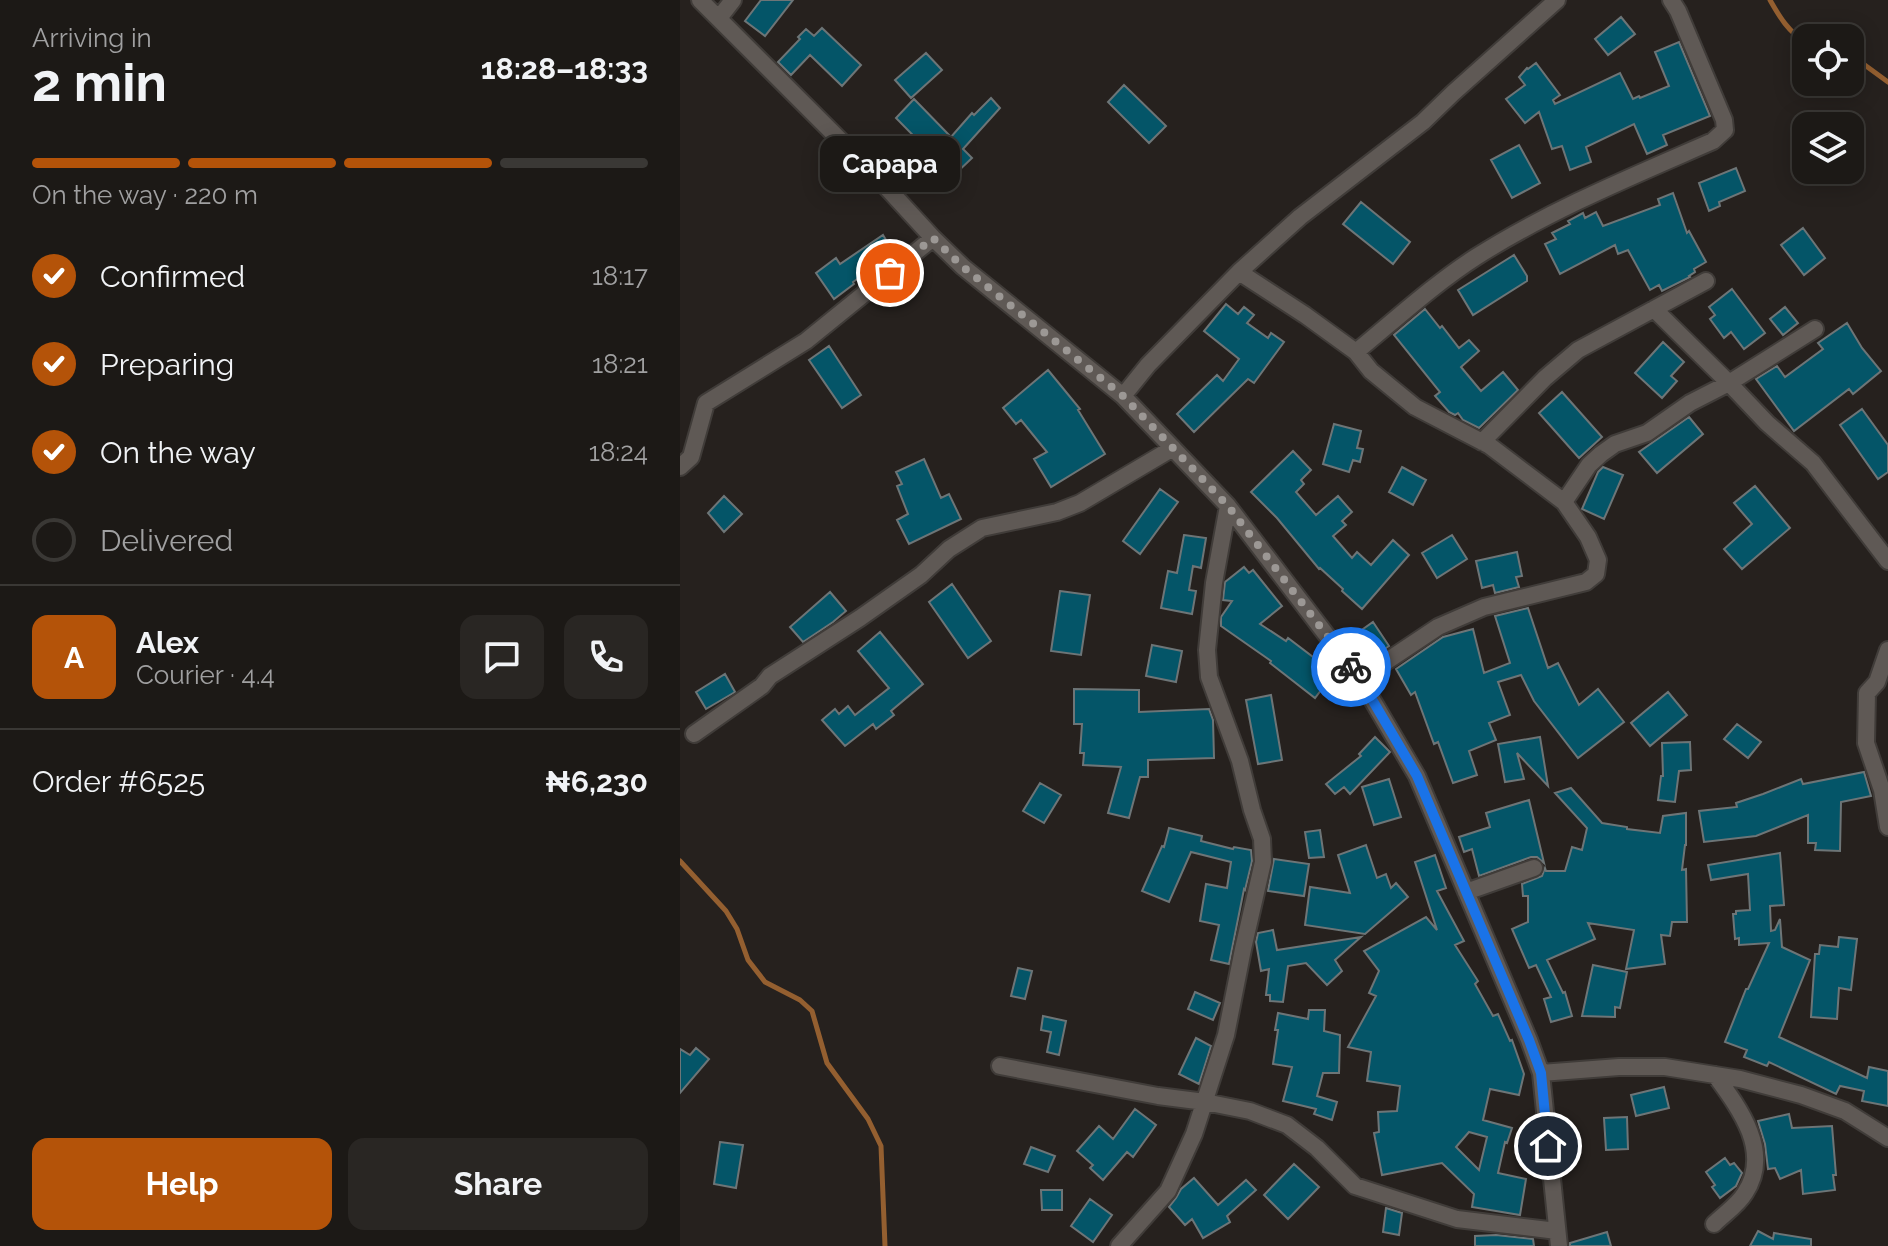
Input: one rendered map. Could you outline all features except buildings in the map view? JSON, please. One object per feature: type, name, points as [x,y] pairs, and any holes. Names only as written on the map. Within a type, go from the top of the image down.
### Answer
[{"type":"street","points":[[700,0],[963,267],[1123,396],[1228,506],[1360,679],[1417,776],[1541,1073],[1558,1238],[1457,1219],[1355,1186],[1317,1148],[1287,1125],[1250,1111],[1000,1066]]},
{"type":"street","points":[[719,18],[733,0]]},
{"type":"street","points":[[1123,396],[1148,365],[1239,272],[1300,217],[1423,122],[1557,0]]},
{"type":"street","points":[[1356,352],[1476,257],[1619,182],[1713,141],[1725,130],[1724,120],[1671,0]]},
{"type":"street","points":[[680,467],[691,457],[706,403],[806,341],[933,238]]},
{"type":"street","points":[[1239,272],[1356,352],[1371,371],[1415,407],[1482,442],[1564,502],[1588,537],[1598,560],[1596,574],[1586,582],[1472,612],[1428,633],[1360,679]]},
{"type":"street","points":[[1482,442],[1545,378],[1578,350],[1706,281]]},
{"type":"street","points":[[1654,309],[1767,423],[1813,463],[1888,561]]},
{"type":"street","points":[[1564,502],[1589,465],[1615,444],[1647,433],[1690,403],[1729,383],[1815,329]]},
{"type":"street","points":[[694,734],[762,686],[770,676],[860,618],[921,575],[949,549],[982,528],[1057,512],[1080,503],[1173,448]]},
{"type":"street","points":[[1119,1246],[1168,1191],[1194,1134],[1226,1035],[1263,862],[1262,839],[1240,761],[1209,677],[1207,650],[1214,583],[1228,506]]},
{"type":"street","points":[[1888,650],[1877,682],[1867,693],[1865,719],[1866,743],[1882,790],[1888,827]]},
{"type":"street","points":[[1466,892],[1534,868]]},
{"type":"street","points":[[1541,1073],[1665,1067],[1740,1079],[1801,1095],[1845,1111],[1888,1138]]},
{"type":"street","points":[[1714,1224],[1744,1196],[1756,1163],[1755,1148],[1741,1109],[1715,1075]]},
{"type":"waterway","points":[[1770,0],[1792,31]]},
{"type":"waterway","points":[[1864,64],[1888,82]]},
{"type":"waterway","points":[[680,861],[726,911],[737,929],[748,960],[765,982],[800,1000],[812,1011],[827,1063],[868,1119],[881,1146],[885,1246]]},
{"type":"way so far","points":[[890,273],[933,238],[963,267],[1123,396],[1228,506],[1351,667]]},
{"type":"place","name":"Capapa","points":[[890,273]]},
{"type":"route","points":[[1351,667],[1417,776],[1529,1040],[1541,1073],[1548,1146]]}]
